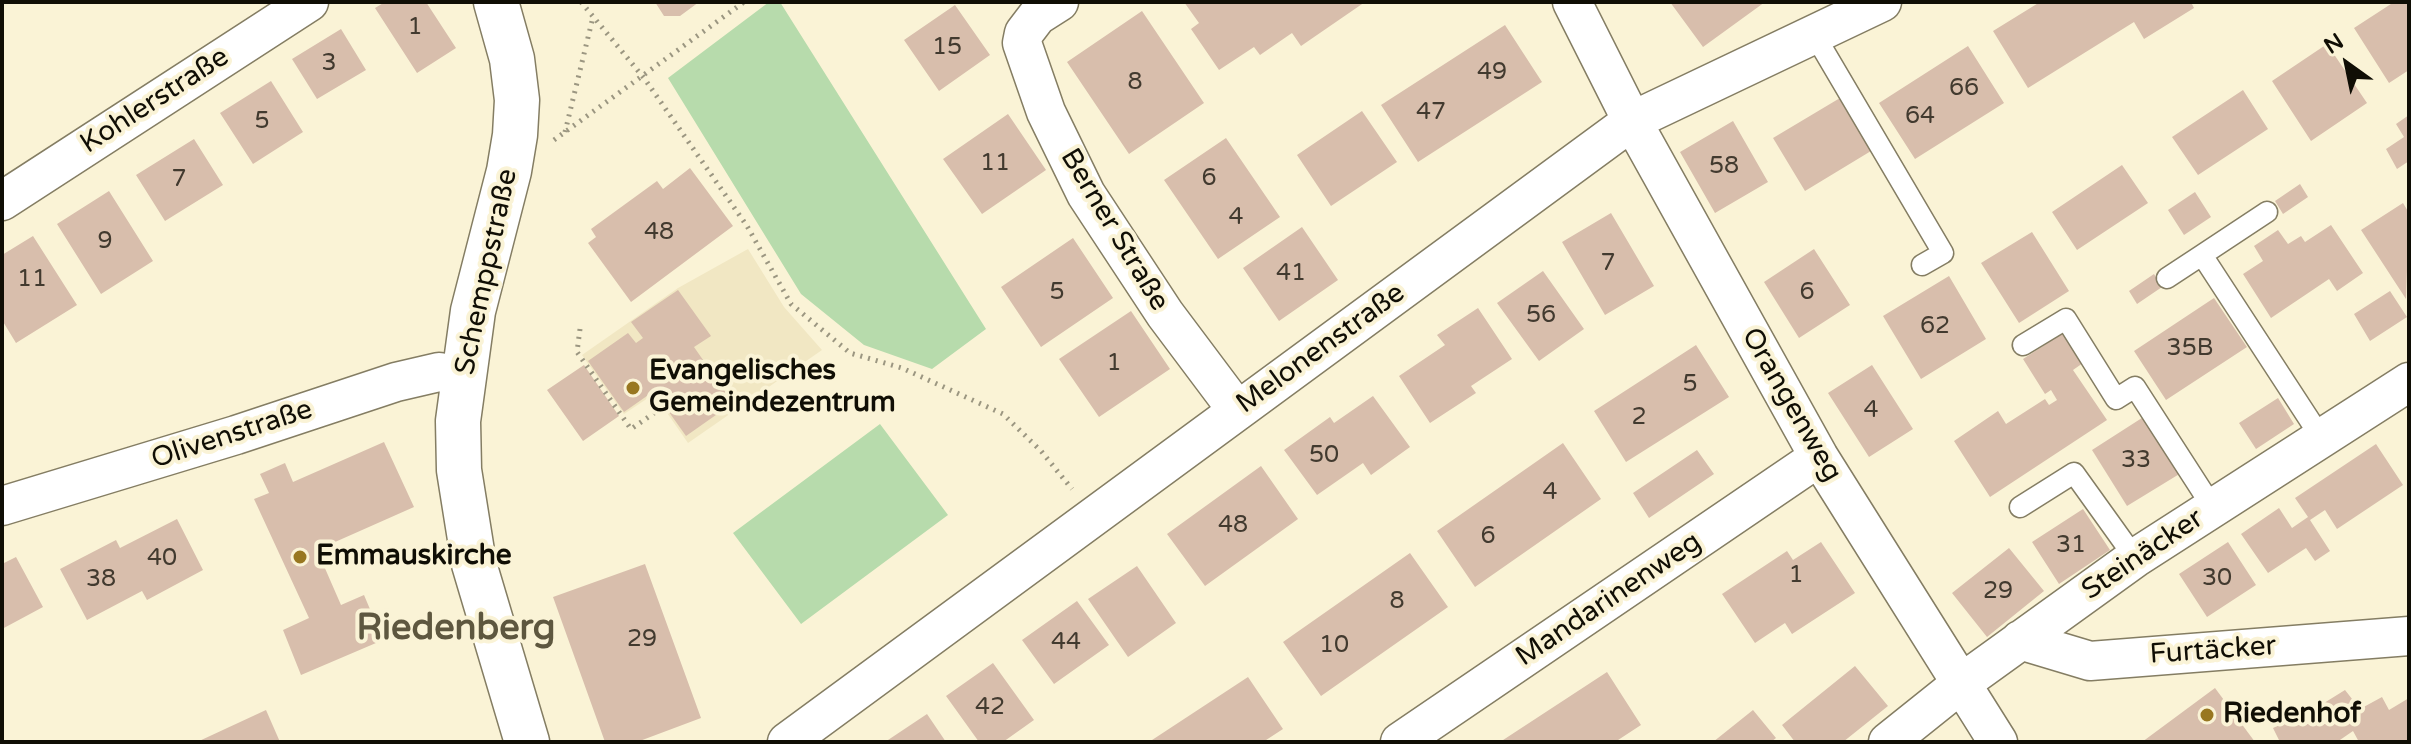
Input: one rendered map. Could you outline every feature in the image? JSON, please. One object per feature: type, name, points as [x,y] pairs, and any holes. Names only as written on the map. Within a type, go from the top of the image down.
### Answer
[{"type":"street","name":"Kohlerstraße","points":[[2,201],[309,2]]},
{"type":"street","name":"Berner Straße","points":[[1059,2],[1037,16],[1024,33],[1022,43],[1046,112],[1086,194],[1165,314],[1237,410]]},
{"type":"street","name":"Orangenweg","points":[[1572,2],[1632,121],[1819,457],[1998,742]]},
{"type":"street","name":"Melonenstraße","points":[[787,742],[1092,514],[1632,121],[1882,2]]},
{"type":"street","name":"Schemppstraße","points":[[507,6],[517,100],[509,171],[483,266],[464,376],[458,421],[459,470],[474,564],[527,742]]},
{"type":"street","name":"Olivenstraße","points":[[2,506],[236,435],[396,382],[439,372],[464,376]]},
{"type":"street","name":"Steinäcker","points":[[1888,742],[1963,682],[2135,558],[2409,382]]},
{"type":"street","name":"Mandarinenweg","points":[[1400,742],[1819,457]]},
{"type":"street","name":"Furtäcker","points":[[2020,640],[2090,661],[2409,636]]},
{"type":"lane","points":[[1814,34],[1943,253],[1922,265]]},
{"type":"lane","points":[[2167,278],[2267,212]]},
{"type":"lane","points":[[2202,255],[2322,439]]},
{"type":"lane","points":[[2023,345],[2066,319],[2116,399],[2135,387],[2213,508]]},
{"type":"lane","points":[[2020,507],[2074,473],[2135,558]]},
{"type":"path","points":[[581,2],[644,78],[747,226],[791,304],[850,353],[902,368],[1003,414],[1041,451],[1092,514]]},
{"type":"path","points":[[509,171],[644,78],[744,2]]},
{"type":"path","points":[[565,132],[594,16]]},
{"type":"path","points":[[580,329],[577,352],[631,429],[660,409]]},
{"type":"shaded area","points":[[748,249],[784,307],[822,350],[688,443],[654,394],[624,414],[582,355],[678,288]]},
{"type":"green space","points":[[769,2],[780,2],[986,329],[932,369],[864,345],[801,294],[668,78]]},
{"type":"green space","points":[[880,424],[948,515],[801,624],[733,533]]},
{"type":"building","points":[[385,2],[426,2],[456,48],[417,73],[375,8]]},
{"type":"building","points":[[655,2],[699,2],[680,16],[664,16]]},
{"type":"building","points":[[1184,2],[1365,2],[1301,46],[1292,33],[1260,55],[1254,47],[1219,70],[1191,29],[1199,23]]},
{"type":"building","points":[[1670,2],[1765,2],[1703,47]]},
{"type":"building","points":[[2040,2],[2191,2],[2194,8],[2144,39],[2134,22],[2028,88],[1993,31]]},
{"type":"building","points":[[2394,2],[2409,2],[2409,70],[2389,83],[2354,28]]},
{"type":"building","points":[[955,5],[990,55],[939,91],[904,40]]},
{"type":"building","points":[[1142,11],[1204,103],[1129,154],[1067,62]]},
{"type":"building","points":[[1505,25],[1542,82],[1418,162],[1381,105]]},
{"type":"building","points":[[341,29],[366,70],[317,99],[292,59]]},
{"type":"building","points":[[2327,44],[2367,103],[2311,141],[2272,81]]},
{"type":"building","points":[[1968,46],[2004,103],[1915,159],[1879,103]]},
{"type":"building","points":[[271,81],[303,132],[253,164],[220,113]]},
{"type":"building","points":[[2243,90],[2268,129],[2198,175],[2172,137]]},
{"type":"building","points":[[1840,98],[1871,151],[1805,191],[1773,138]]},
{"type":"building","points":[[1362,111],[1397,162],[1331,206],[1297,155]]},
{"type":"building","points":[[1008,114],[1046,170],[982,214],[943,159]]},
{"type":"building","points":[[2409,115],[2409,161],[2397,169],[2386,149],[2404,137],[2396,124]]},
{"type":"building","points":[[1733,121],[1768,182],[1715,213],[1680,152]]},
{"type":"building","points":[[1226,138],[1280,217],[1218,259],[1164,180]]},
{"type":"building","points":[[194,139],[223,185],[165,221],[136,175]]},
{"type":"building","points":[[2122,165],[2148,203],[2077,250],[2052,212]]},
{"type":"building","points":[[690,168],[733,226],[631,302],[588,243],[596,237],[591,229],[657,181],[663,189]]},
{"type":"building","points":[[2300,184],[2308,197],[2283,214],[2275,201]]},
{"type":"building","points":[[109,191],[153,261],[101,294],[57,224]]},
{"type":"building","points":[[2195,192],[2211,217],[2184,235],[2168,210]]},
{"type":"building","points":[[2403,203],[2409,213],[2406,299],[2361,230]]},
{"type":"building","points":[[1611,213],[1654,286],[1605,315],[1562,242]]},
{"type":"building","points":[[2331,225],[2363,273],[2337,291],[2329,279],[2271,318],[2243,274],[2263,261],[2254,246],[2278,230],[2288,244],[2301,236],[2305,242]]},
{"type":"building","points":[[1302,227],[1338,280],[1279,321],[1243,268]]},
{"type":"building","points":[[2032,232],[2069,291],[2019,323],[1981,263]]},
{"type":"building","points":[[33,236],[77,305],[16,343],[2,320],[2,255]]},
{"type":"building","points":[[1073,238],[1113,298],[1041,347],[1001,287]]},
{"type":"building","points":[[1814,249],[1850,305],[1799,338],[1764,282]]},
{"type":"building","points":[[1543,271],[1584,329],[1539,361],[1497,303]]},
{"type":"building","points":[[2154,274],[2162,287],[2137,304],[2129,291]]},
{"type":"building","points":[[1949,276],[1986,339],[1921,379],[1883,316]]},
{"type":"building","points":[[678,290],[711,336],[694,347],[733,403],[686,436],[654,391],[624,412],[588,361],[628,333],[636,343],[643,338],[631,322]]},
{"type":"building","points":[[2390,291],[2407,317],[2370,341],[2354,314]]},
{"type":"building","points":[[2214,298],[2247,347],[2166,400],[2134,351]]},
{"type":"building","points":[[1478,308],[1512,359],[1471,386],[1476,393],[1430,423],[1399,376],[1445,345],[1437,335]]},
{"type":"building","points":[[1131,311],[1170,369],[1099,417],[1059,359]]},
{"type":"building","points":[[2063,333],[2083,363],[2073,370],[2107,420],[1990,497],[1954,441],[1998,411],[2006,424],[2045,399],[2049,405],[2057,400],[2051,390],[2045,394],[2023,359]]},
{"type":"building","points":[[1696,345],[1729,397],[1626,462],[1594,411]]},
{"type":"building","points":[[584,365],[619,416],[583,441],[547,390]]},
{"type":"building","points":[[1872,365],[1913,429],[1869,457],[1828,393]]},
{"type":"building","points":[[1373,396],[1410,447],[1371,475],[1363,463],[1317,495],[1284,450],[1330,417],[1334,423]]},
{"type":"building","points":[[2278,398],[2294,424],[2256,449],[2239,423]]},
{"type":"building","points":[[2145,416],[2181,473],[2127,506],[2092,450]]},
{"type":"building","name":"Emmauskirche","points":[[384,442],[414,507],[317,550],[341,605],[364,595],[383,640],[301,675],[283,630],[309,618],[254,499],[269,493],[260,474],[285,463],[293,482]]},
{"type":"building","points":[[1563,443],[1601,499],[1475,587],[1437,531]]},
{"type":"building","points":[[2376,444],[2403,485],[2337,529],[2325,510],[2310,520],[2330,551],[2315,561],[2306,548],[2268,573],[2241,534],[2279,508],[2292,528],[2308,517],[2295,498]]},
{"type":"building","points":[[1697,450],[1714,474],[1649,518],[1633,493]]},
{"type":"building","points":[[1261,466],[1298,519],[1205,586],[1167,534]]},
{"type":"building","points":[[2083,509],[2110,550],[2059,584],[2032,542]]},
{"type":"building","points":[[177,519],[203,570],[147,600],[142,591],[87,620],[60,569],[116,540],[120,548]]},
{"type":"building","points":[[1821,542],[1855,593],[1792,634],[1785,623],[1755,643],[1722,594],[1787,551],[1793,560]]},
{"type":"building","points":[[2228,542],[2256,585],[2207,617],[2179,574]]},
{"type":"building","points":[[2009,548],[2044,591],[1987,637],[1952,593]]},
{"type":"building","points":[[1410,553],[1448,607],[1321,696],[1283,642]]},
{"type":"building","points":[[16,557],[43,607],[2,629],[2,564]]},
{"type":"building","points":[[645,564],[701,718],[637,742],[605,742],[553,597]]},
{"type":"building","points":[[1137,566],[1176,623],[1128,657],[1088,599]]},
{"type":"building","points":[[1077,601],[1109,645],[1054,684],[1022,640]]},
{"type":"building","points":[[993,663],[1034,720],[1003,742],[979,742],[946,696]]},
{"type":"building","points":[[1855,666],[1888,706],[1843,742],[1795,742],[1782,725]]},
{"type":"building","points":[[1607,672],[1641,725],[1615,742],[1500,742]]},
{"type":"building","points":[[1248,677],[1283,729],[1263,742],[1149,742]]},
{"type":"building","name":"Riedenhof","points":[[2215,688],[2255,742],[2142,742]]},
{"type":"building","points":[[2345,690],[2360,709],[2382,697],[2389,710],[2409,698],[2409,742],[2359,742],[2353,731],[2337,742],[2280,742],[2273,728]]},
{"type":"building","points":[[266,710],[280,742],[197,742]]},
{"type":"building","points":[[1753,710],[1776,738],[1771,742],[1713,742]]},
{"type":"building","points":[[927,714],[946,742],[885,742]]},
{"type":"place","name":"Evangelisches Gemeindezentrum","points":[[633,388]]},
{"type":"place","name":"Emmauskirche","points":[[300,557]]},
{"type":"place","name":"Riedenhof","points":[[2207,715]]},
{"type":"district","name":"Riedenberg","points":[[456,630]]}]
